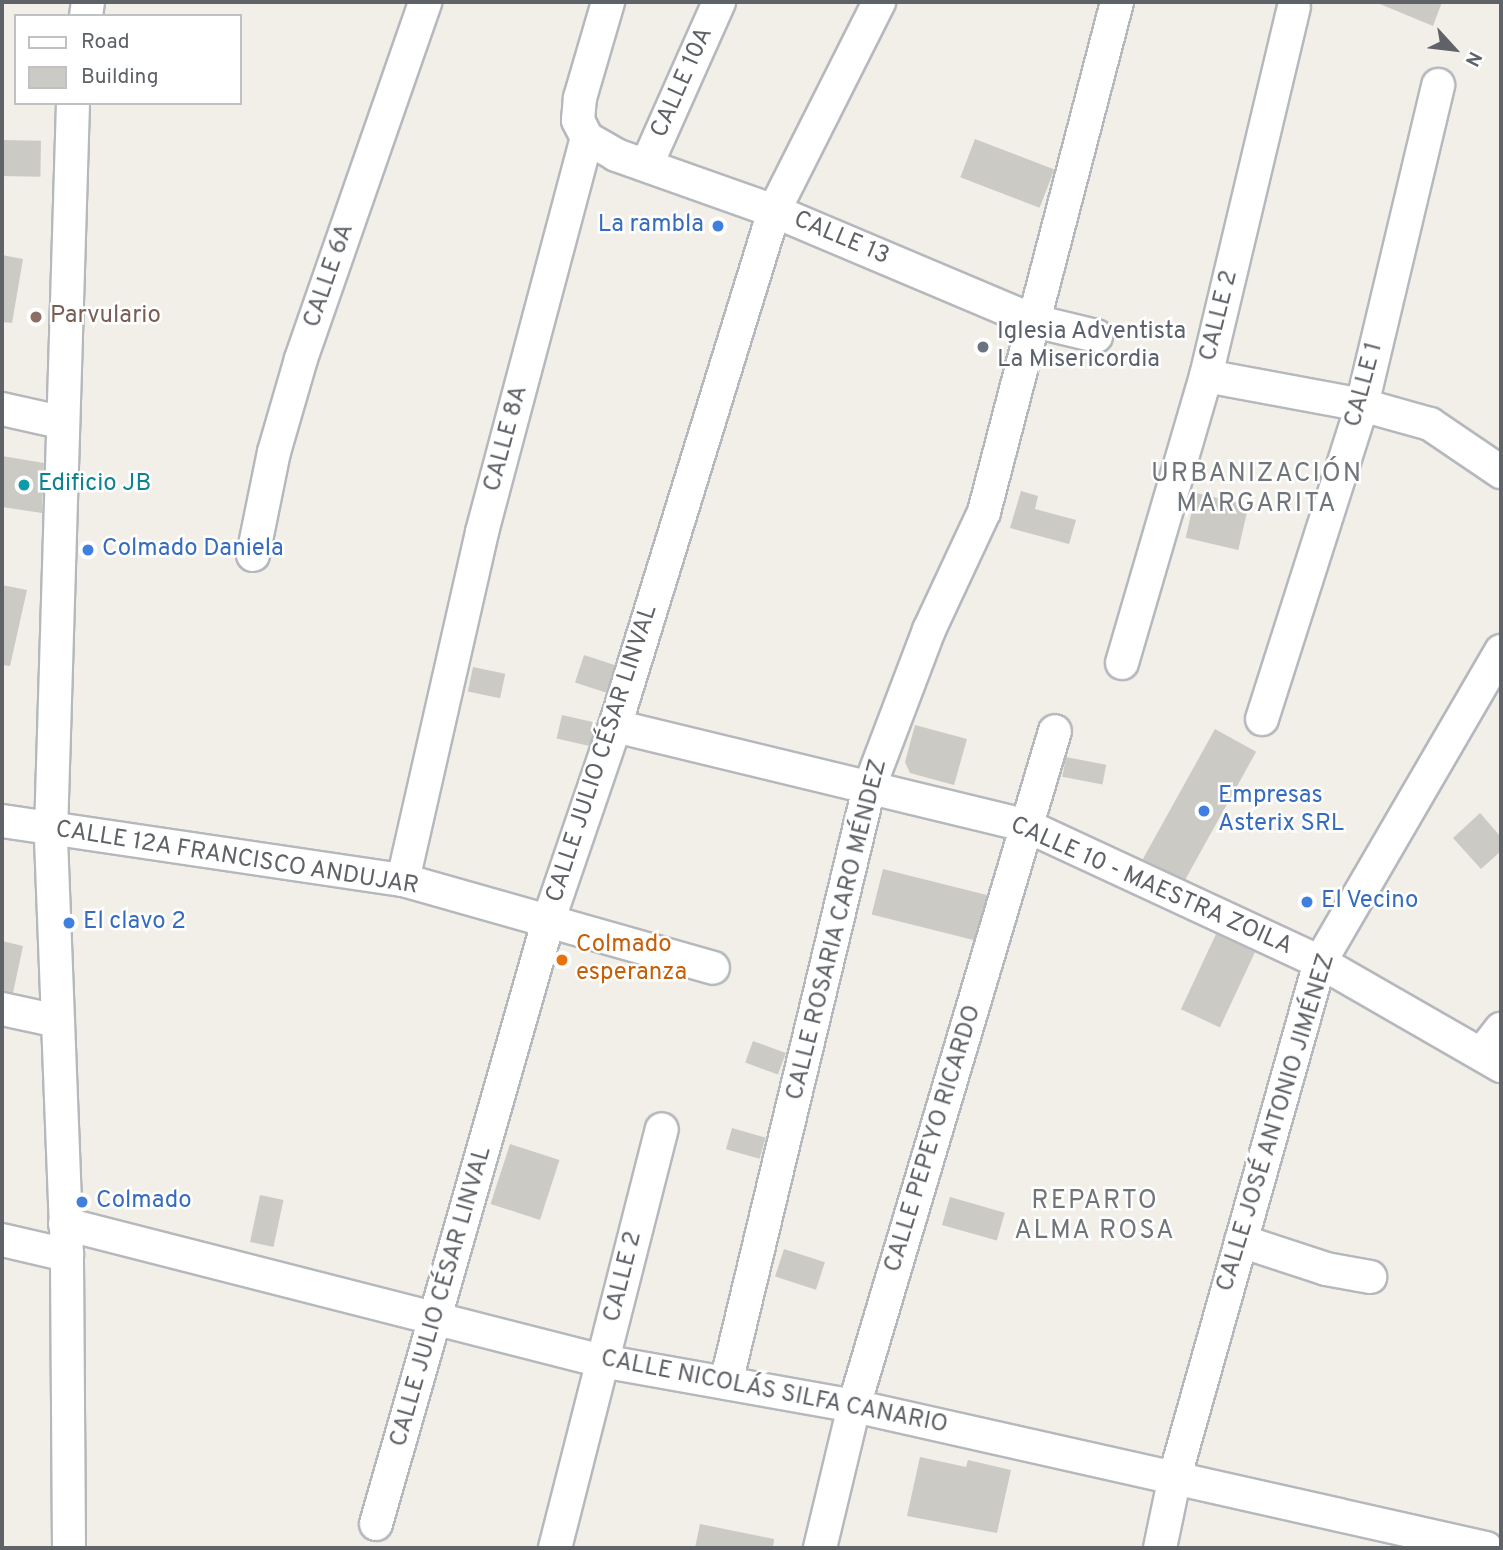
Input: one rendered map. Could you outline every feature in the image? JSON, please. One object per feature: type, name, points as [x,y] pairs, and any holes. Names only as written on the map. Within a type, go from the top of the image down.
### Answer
[{"type":"street","name":"CALLE 6A","points":[[253,555],[274,452],[301,359],[425,2]]},
{"type":"street","name":"CALLE 8A","points":[[403,880],[482,532],[587,138],[578,120],[580,98],[608,2]]},
{"type":"street","name":"CALLE 10A","points":[[647,164],[719,2]]},
{"type":"street","name":"CALLE JULIO CÉSAR LINVAL","points":[[376,1524],[548,922],[615,726],[774,211],[880,2]]},
{"type":"street","name":"CALLE ROSARIA CARO MÉNDEZ","points":[[726,1383],[869,788],[929,630],[984,512],[1117,2]]},
{"type":"street","name":"CALLE 2","points":[[1122,663],[1206,376],[1294,7]]},
{"type":"street","name":"CALLE 1","points":[[1262,719],[1362,405],[1437,85]]},
{"type":"street","points":[[69,1548],[67,1255],[51,832],[60,422],[73,105]]},
{"type":"street","name":"CALLE 13","points":[[587,138],[615,155],[647,164],[774,211],[1034,321],[1096,335]]},
{"type":"street","points":[[1206,376],[1362,405],[1430,424],[1501,472]]},
{"type":"street","points":[[2,409],[60,422]]},
{"type":"street","name":"CALLE JOSÉ ANTONIO JIMÉNEZ","points":[[1160,1548],[1175,1476],[1320,962],[1501,651]]},
{"type":"street","name":"CALLE 10 - MAESTRA ZOILA","points":[[615,726],[1027,826],[1320,962],[1495,1049]]},
{"type":"street","name":"CALLE PEPEYO RICARDO","points":[[820,1548],[854,1406],[1055,731]]},
{"type":"street","name":"CALLE 12A FRANCISCO ANDUJAR","points":[[2,821],[51,832],[403,880],[713,968]]},
{"type":"street","points":[[2,1009],[58,1021]]},
{"type":"street","name":"CALLE 2","points":[[555,1548],[662,1129]]},
{"type":"street","name":"CALLE NICOLÁS SILFA CANARIO","points":[[65,1224],[603,1361],[854,1406],[1486,1548]]},
{"type":"street","points":[[2,1240],[67,1255]]},
{"type":"street","points":[[1241,1241],[1326,1269],[1370,1277]]},
{"type":"building","points":[[1375,2],[1442,2],[1433,26]]},
{"type":"building","points":[[975,139],[1054,169],[1040,208],[960,177]]},
{"type":"building","points":[[2,140],[41,141],[40,177],[2,176]]},
{"type":"building","points":[[2,255],[23,259],[12,323],[2,322]]},
{"type":"building","name":"Edificio JB","points":[[2,456],[44,463],[42,513],[2,507]]},
{"type":"building","points":[[1021,491],[1038,496],[1035,509],[1076,520],[1069,544],[1010,528]]},
{"type":"building","points":[[1196,493],[1249,505],[1238,550],[1186,538]]},
{"type":"building","points":[[2,585],[27,590],[10,666],[2,665]]},
{"type":"building","points":[[584,655],[615,665],[606,693],[575,683]]},
{"type":"building","points":[[473,667],[505,674],[500,698],[468,691]]},
{"type":"building","points":[[562,715],[597,723],[592,746],[557,738]]},
{"type":"building","points":[[915,725],[967,739],[954,785],[910,773],[905,762]]},
{"type":"building","name":"Empresas Asterix SRL","points":[[1215,729],[1256,752],[1184,882],[1143,859]]},
{"type":"building","points":[[1066,757],[1106,765],[1102,784],[1062,777]]},
{"type":"building","points":[[1480,813],[1501,837],[1501,851],[1481,869],[1453,838]]},
{"type":"building","points":[[883,869],[987,895],[975,940],[872,915]]},
{"type":"building","points":[[1216,934],[1255,952],[1220,1027],[1181,1009]]},
{"type":"building","points":[[2,941],[23,946],[13,993],[2,991]]},
{"type":"building","points":[[753,1041],[786,1053],[778,1075],[745,1063]]},
{"type":"building","points":[[732,1128],[766,1138],[760,1159],[726,1149]]},
{"type":"building","points":[[510,1144],[559,1160],[540,1220],[491,1204]]},
{"type":"building","points":[[260,1195],[283,1200],[273,1247],[250,1242]]},
{"type":"building","points":[[950,1197],[1005,1213],[997,1241],[942,1225]]},
{"type":"building","points":[[784,1249],[825,1262],[816,1290],[775,1277]]},
{"type":"building","points":[[920,1457],[966,1467],[968,1460],[1011,1470],[997,1533],[907,1516]]},
{"type":"building","points":[[700,1524],[774,1539],[773,1548],[695,1548]]},
{"type":"place","name":"La rambla","points":[[718,226]]},
{"type":"place","name":"Parvulario","points":[[36,317]]},
{"type":"place","name":"Iglesia Adventista La Misericordia","points":[[983,347]]},
{"type":"place","name":"Edificio JB","points":[[24,485]]},
{"type":"place","name":"Colmado Daniela","points":[[88,550]]},
{"type":"place","name":"Empresas Asterix SRL","points":[[1204,811]]},
{"type":"place","name":"El Vecino","points":[[1307,902]]},
{"type":"place","name":"El clavo 2","points":[[69,923]]},
{"type":"place","name":"Colmado esperanza","points":[[562,960]]},
{"type":"place","name":"Colmado","points":[[82,1202]]},
{"type":"district","name":"URBANIZACIÓN MARGARITA","points":[[1257,490]]},
{"type":"district","name":"REPARTO ALMA ROSA","points":[[1095,1217]]}]
